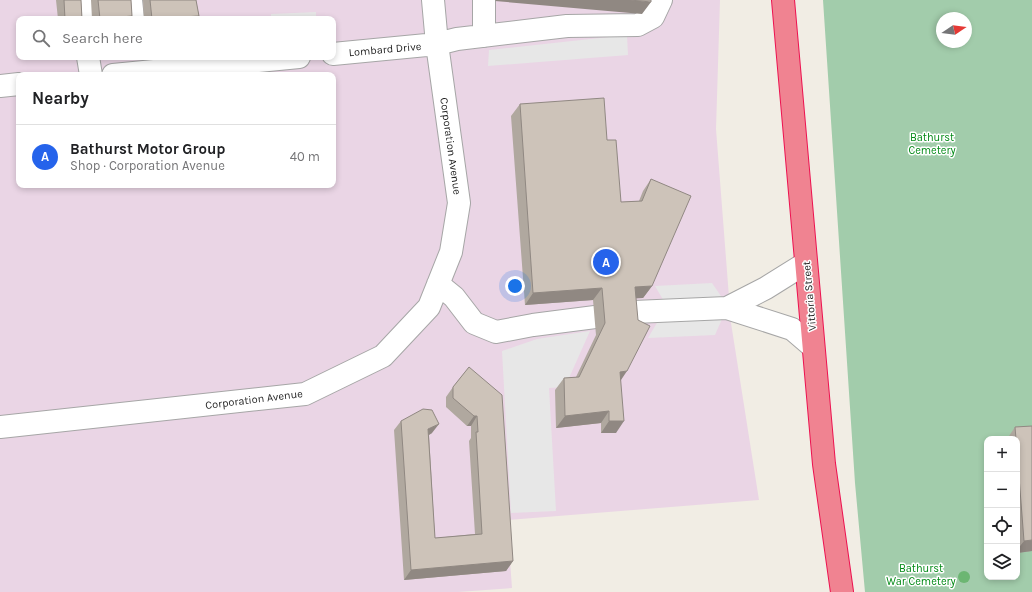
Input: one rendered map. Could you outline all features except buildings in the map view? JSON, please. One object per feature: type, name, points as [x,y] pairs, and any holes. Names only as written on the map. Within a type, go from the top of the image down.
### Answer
[{"type":"highway","name":"Vittoria Street","points":[[783,0],[824,464],[842,592]]},
{"type":"street","points":[[82,0],[84,16]]},
{"type":"street","points":[[131,0],[133,16]]},
{"type":"street","name":"Corporation Avenue","points":[[0,426],[305,394],[383,356],[429,307],[450,252],[459,203],[437,44],[433,0]]},
{"type":"street","points":[[484,0],[484,36]]},
{"type":"street","name":"Lombard Drive","points":[[336,54],[437,44],[457,39],[567,26],[638,25],[653,17],[661,0]]},
{"type":"street","points":[[88,60],[90,72]]},
{"type":"street","points":[[121,72],[139,65],[239,60]]},
{"type":"street","points":[[0,86],[16,84]]},
{"type":"street","points":[[727,308],[766,288],[806,263]]},
{"type":"street","points":[[438,284],[454,297],[474,322],[496,332],[533,325],[634,312],[727,308],[792,329],[813,347]]},
{"type":"shaded area","points":[[0,0],[720,0],[716,129],[731,323],[759,500],[507,520],[512,588],[458,592],[0,592]]},
{"type":"shaded area","points":[[316,12],[316,16],[271,16],[271,14]]},
{"type":"shaded area","points":[[627,35],[628,55],[488,66],[489,50]]},
{"type":"shaded area","points":[[712,283],[723,299],[665,303],[655,286]]},
{"type":"shaded area","points":[[722,319],[715,335],[648,338],[658,321]]},
{"type":"shaded area","points":[[590,331],[565,387],[549,388],[556,511],[511,513],[502,351],[537,339]]},
{"type":"green space","name":"Bathurst Cemetery","points":[[823,0],[1032,0],[1032,592],[865,592],[855,483]]},
{"type":"place","name":"Bathurst Motor Group","points":[[606,262]]},
{"type":"park label","name":"Bathurst War Cemetery","points":[[921,574]]}]
